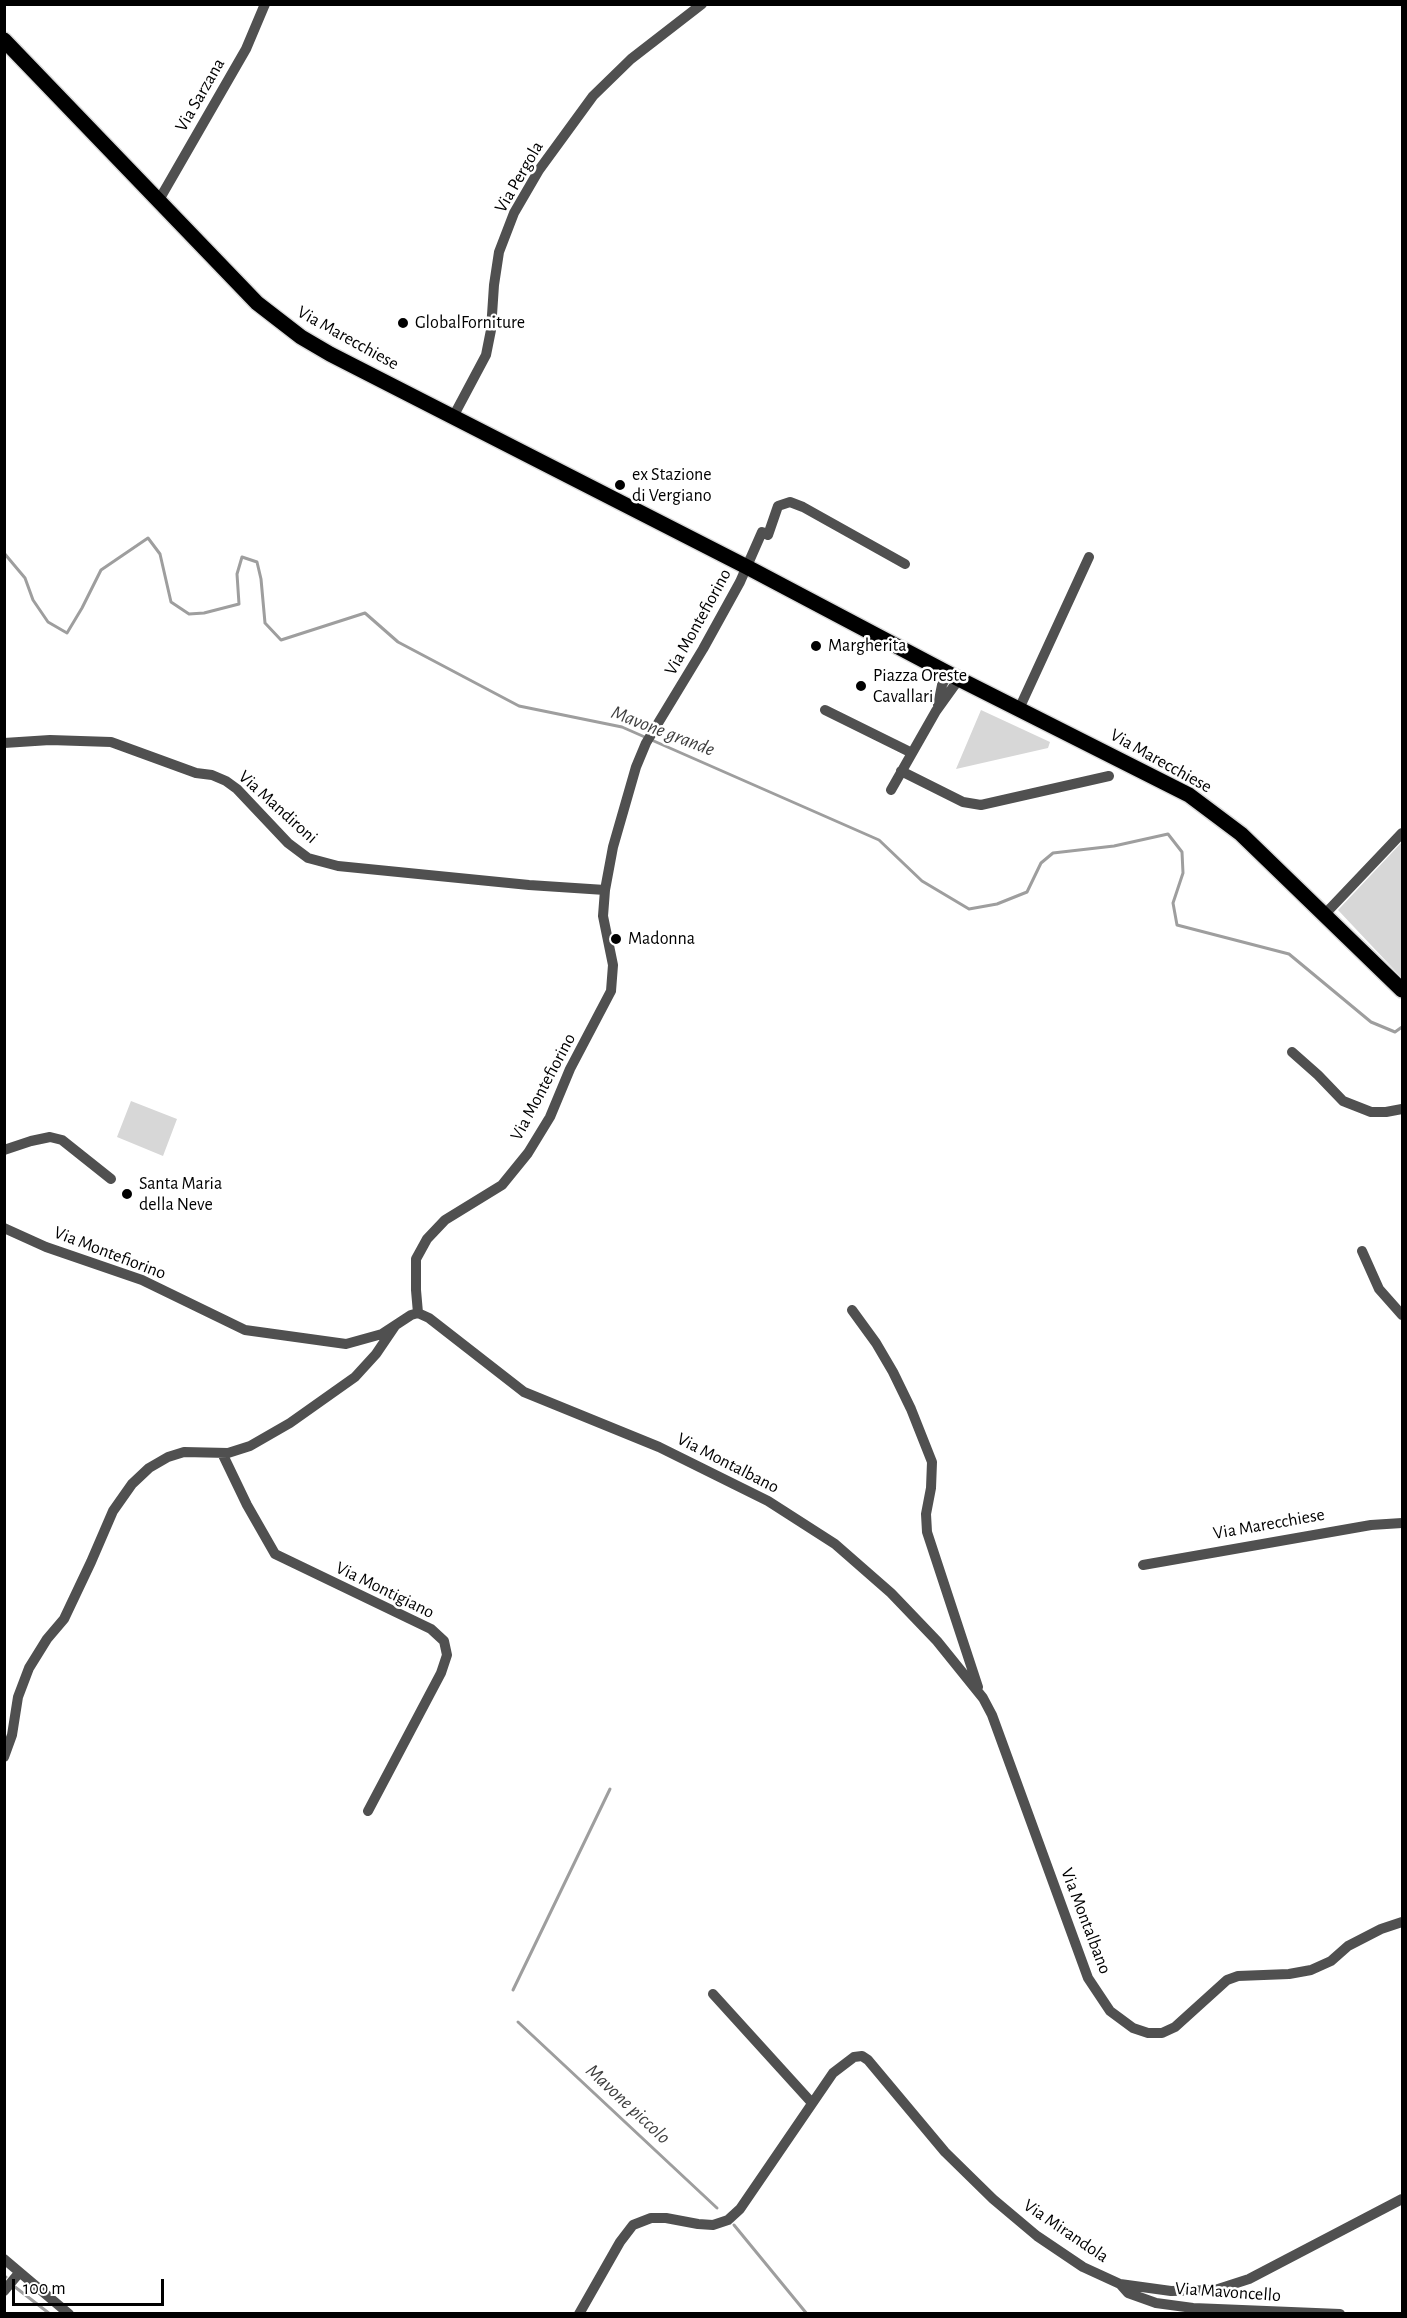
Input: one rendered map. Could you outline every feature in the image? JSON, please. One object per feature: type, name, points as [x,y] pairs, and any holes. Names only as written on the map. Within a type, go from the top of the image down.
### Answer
[{"type":"main road","name":"Via Marecchiese","points":[[4,40],[257,303],[276,319],[330,354],[1189,795],[1241,834],[1402,990]]},
{"type":"street","name":"Via Sarzana","points":[[159,200],[246,49],[265,4]]},
{"type":"street","name":"Via Pergola","points":[[453,417],[486,355],[500,252],[514,213],[539,170],[593,96],[631,59],[702,4]]},
{"type":"street","points":[[747,567],[762,532],[768,535],[778,506],[790,502],[905,564]]},
{"type":"street","points":[[1019,709],[1089,557]]},
{"type":"street","name":"Via Montefiorino","points":[[4,1228],[46,1247],[142,1280],[245,1330],[346,1344],[382,1334],[418,1313],[416,1259],[427,1239],[445,1220],[502,1185],[528,1153],[550,1117],[570,1069],[612,991],[613,965],[603,916],[605,890],[626,798],[646,743],[703,649],[747,567]]},
{"type":"street","points":[[891,790],[954,676]]},
{"type":"street","points":[[825,710],[912,753]]},
{"type":"street","name":"Via Mandironi","points":[[4,743],[50,740],[111,742],[196,773],[219,778],[237,789],[294,848],[308,858],[338,866],[540,886],[605,890]]},
{"type":"street","points":[[901,771],[963,802],[981,805],[1109,776]]},
{"type":"street","points":[[1325,914],[1402,832]]},
{"type":"street","points":[[1292,1052],[1343,1101],[1371,1112],[1402,1109]]},
{"type":"street","points":[[4,1150],[50,1137],[62,1140],[111,1179]]},
{"type":"street","points":[[1362,1251],[1379,1289],[1402,1315]]},
{"type":"street","name":"Via Montalbano","points":[[852,1310],[876,1343],[893,1372],[930,1456],[932,1477],[926,1514],[927,1532],[982,1698]]},
{"type":"street","name":"Via Montalbano","points":[[418,1313],[429,1318],[524,1392],[659,1447],[768,1501],[835,1544],[891,1593],[937,1641],[982,1698],[992,1715],[1088,1978],[1110,2011],[1133,2028],[1148,2033],[1162,2033],[1175,2027],[1227,1980],[1254,1974],[1289,1974],[1311,1970],[1331,1961],[1348,1946],[1381,1929],[1402,1922]]},
{"type":"street","points":[[4,1757],[12,1735],[18,1696],[29,1668],[47,1639],[64,1618],[113,1510],[132,1484],[149,1468],[168,1457],[184,1452],[222,1453],[250,1446],[329,1397],[355,1377],[395,1326]]},
{"type":"street","name":"Via Montigiano","points":[[222,1453],[247,1505],[275,1554],[431,1629],[444,1641],[447,1655],[441,1673],[368,1811]]},
{"type":"street","name":"Via Marecchiese","points":[[1143,1565],[1371,1525],[1402,1523]]},
{"type":"street","points":[[713,1994],[812,2103]]},
{"type":"street","name":"Via Mirandola","points":[[579,2313],[620,2242],[633,2225],[651,2218],[713,2225],[728,2220],[740,2210],[833,2073],[854,2057],[862,2056],[868,2060],[945,2152],[993,2199],[1037,2236],[1083,2267],[1120,2284],[1171,2291],[1215,2290],[1249,2279],[1402,2199]]},
{"type":"street","points":[[4,2259],[69,2313]]},
{"type":"street","points":[[4,2291],[19,2273]]},
{"type":"street","name":"Via Mavoncello","points":[[1120,2284],[1128,2293],[1156,2302],[1193,2308],[1340,2313]]},
{"type":"shaded area","points":[[981,710],[1050,742],[1048,748],[956,769]]},
{"type":"shaded area","points":[[1402,842],[1402,978],[1338,910]]},
{"type":"shaded area","points":[[131,1101],[177,1119],[163,1156],[117,1137]]},
{"type":"waterway","name":"Mavone grande","points":[[4,553],[25,578],[33,600],[48,622],[67,633],[101,570],[148,538],[160,554],[171,602],[189,614],[204,613],[239,604],[237,574],[242,557],[257,562],[265,623],[281,640],[365,613],[398,642],[519,706],[622,727],[879,840],[922,881],[969,909],[997,904],[1027,892],[1041,863],[1053,853],[1114,846],[1168,834],[1182,852],[1183,873],[1173,903],[1177,925],[1289,954],[1371,1022],[1395,1032],[1402,1027]]},
{"type":"waterway","name":"Mavone piccolo","points":[[513,1990],[610,1789]]},
{"type":"waterway","name":"Mavone piccolo","points":[[518,2022],[717,2208]]},
{"type":"waterway","name":"Mavone piccolo","points":[[734,2225],[807,2314]]},
{"type":"waterway","name":"Mavone piccolo","points":[[15,2287],[50,2314]]},
{"type":"place","name":"GlobalForniture","points":[[403,323]]},
{"type":"place","name":"ex Stazione di Vergiano","points":[[620,485]]},
{"type":"place","name":"Margherita","points":[[816,646]]},
{"type":"place","name":"Piazza Oreste Cavallari","points":[[861,686]]},
{"type":"place","name":"Madonna","points":[[616,939]]},
{"type":"place","name":"Santa Maria della Neve","points":[[127,1194]]}]
